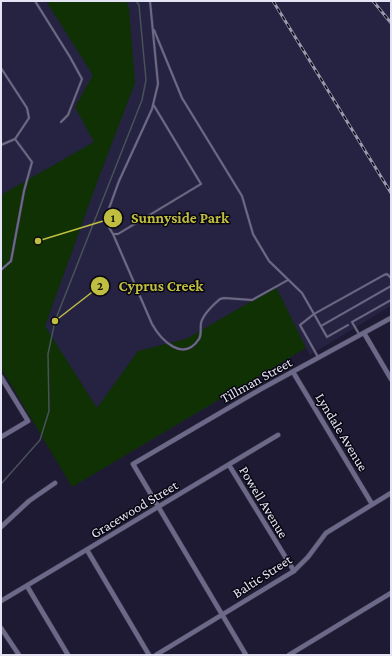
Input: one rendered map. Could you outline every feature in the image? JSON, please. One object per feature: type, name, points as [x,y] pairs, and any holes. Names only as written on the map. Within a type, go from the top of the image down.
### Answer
[{"type":"street","name":"Tillman Street","points":[[157,507],[133,464],[293,372],[391,318]]},
{"type":"street","points":[[362,335],[391,379]]},
{"type":"street","name":"Lyndale Avenue","points":[[293,372],[372,504]]},
{"type":"street","points":[[1,377],[28,421],[1,437]]},
{"type":"street","name":"Gracewood Street","points":[[1,601],[278,435]]},
{"type":"street","name":"Powell Avenue","points":[[229,465],[294,572]]},
{"type":"street","points":[[1,527],[29,501],[54,483]]},
{"type":"street","name":"Baltic Street","points":[[156,655],[294,572],[308,558],[326,533],[391,493]]},
{"type":"street","points":[[157,507],[246,655]]},
{"type":"street","points":[[87,550],[149,655]]},
{"type":"street","points":[[27,586],[68,655]]},
{"type":"street","points":[[289,655],[391,593]]},
{"type":"street","points":[[1,628],[19,655]]},
{"type":"lane","points":[[35,1],[82,78],[68,115],[61,122]]},
{"type":"lane","points":[[150,1],[158,84],[153,104],[119,181],[107,214],[107,224],[113,234],[152,324],[159,336],[168,345],[176,348],[188,347],[196,342],[201,334],[202,322],[220,299],[252,300],[288,280]]},
{"type":"lane","points":[[153,28],[182,98],[242,196],[252,234],[269,261],[302,293],[327,337],[348,325]]},
{"type":"lane","points":[[1,68],[27,108],[29,118],[16,139],[1,145]]},
{"type":"lane","points":[[113,234],[118,234],[201,184],[153,104]]},
{"type":"lane","points":[[1,270],[10,261],[24,190],[32,162],[16,139]]},
{"type":"lane","points":[[318,358],[300,325],[317,312],[384,274],[391,278]]},
{"type":"lane","points":[[320,326],[391,286]]},
{"type":"lane","points":[[362,335],[352,322],[391,300]]},
{"type":"shaded area","points":[[1,1],[391,1],[391,306],[310,355],[306,348],[72,487],[1,364]]},
{"type":"green space","points":[[46,1],[126,1],[129,8],[135,83],[45,326],[97,408],[138,351],[186,339],[276,287],[306,348],[72,487],[1,368],[1,195],[94,142],[75,107],[93,75]]},
{"type":"waterway","points":[[1,484],[40,440],[49,411],[48,354],[55,321],[142,100],[146,80],[139,5],[136,1]]},
{"type":"railway","points":[[273,1],[391,193]]},
{"type":"railway","points":[[373,1],[391,23]]},
{"type":"place","name":"Sunnyside Park","points":[[38,241]]},
{"type":"place","name":"Cyprus Creek","points":[[55,321]]}]
